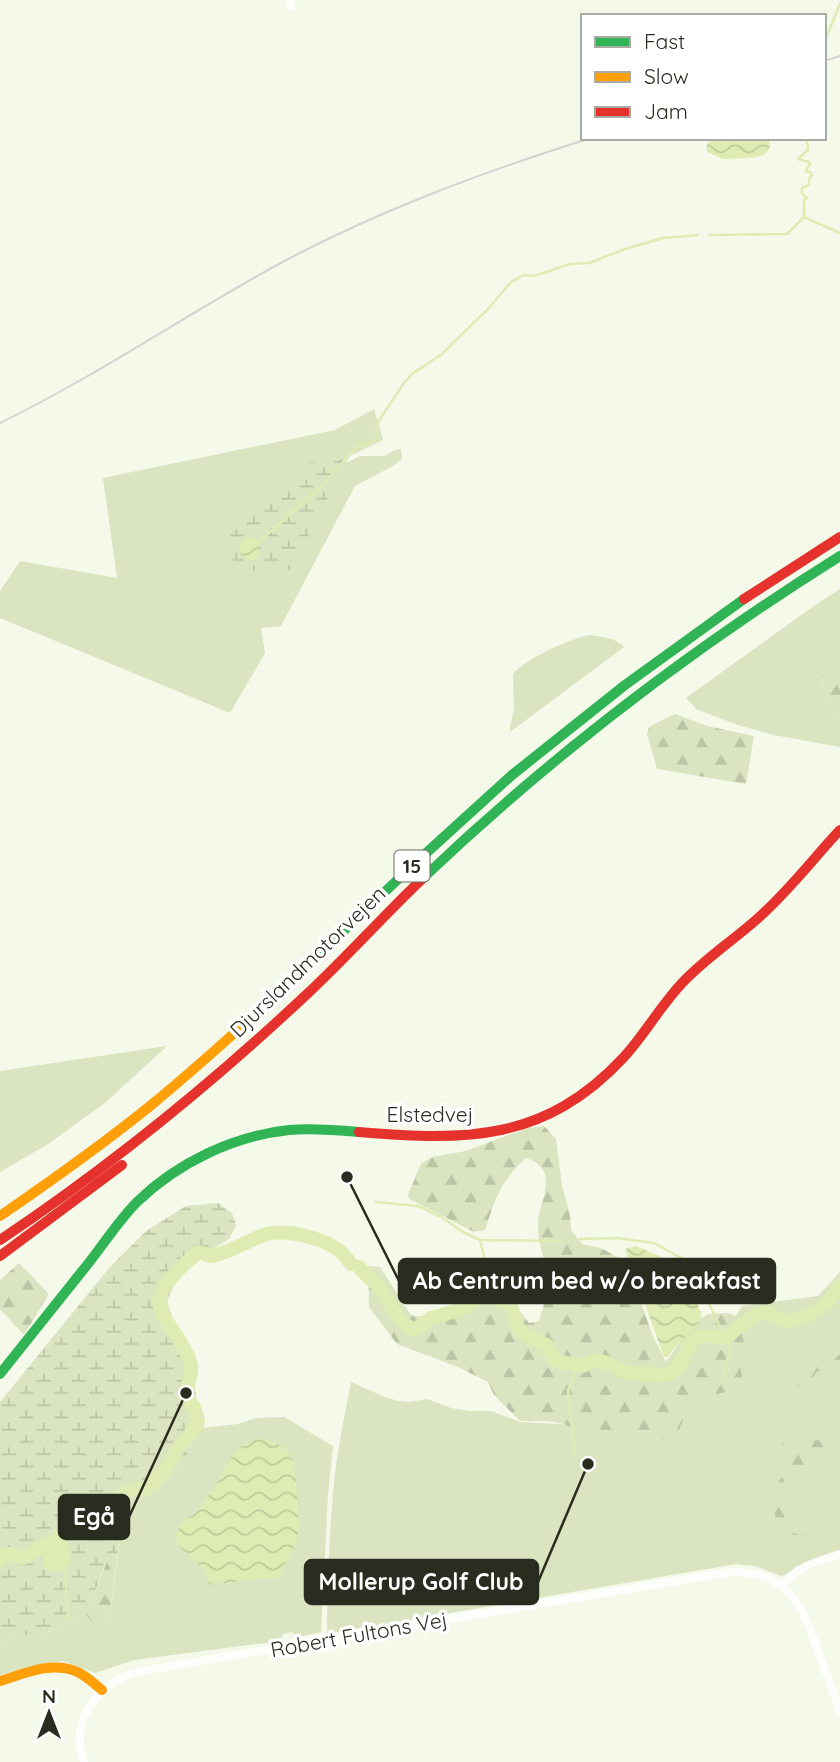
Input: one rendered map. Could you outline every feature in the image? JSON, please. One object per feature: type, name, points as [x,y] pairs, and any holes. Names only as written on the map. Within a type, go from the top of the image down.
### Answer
[{"type":"main road","name":"Djurslandmotorvejen","points":[[0,1216],[48,1184],[130,1122],[193,1070],[487,796],[576,723],[738,603],[840,537]]},
{"type":"main road","name":"Djurslandmotorvejen","points":[[0,1240],[141,1139],[225,1069],[308,994],[382,917],[443,859],[584,737],[706,645],[840,556]]},
{"type":"main road","name":"Elstedvej","points":[[0,1374],[136,1203],[179,1168],[200,1156],[229,1143],[286,1130],[316,1129],[435,1139],[494,1133],[524,1125],[582,1095],[623,1058],[691,973],[759,917],[840,830]]},
{"type":"main road","points":[[0,1256],[127,1162],[229,1074],[308,994]]},
{"type":"main road","points":[[0,1681],[48,1667],[78,1672],[102,1690]]},
{"type":"street","points":[[840,1554],[802,1568],[789,1577],[783,1586],[805,1615],[840,1711]]},
{"type":"street","name":"Robert Fultons Vej","points":[[102,1690],[122,1676],[150,1669],[729,1572],[758,1574],[783,1586]]},
{"type":"street","points":[[84,1762],[80,1753],[83,1722],[93,1701],[102,1690]]},
{"type":"green space","points":[[374,409],[383,440],[350,456],[346,463],[360,456],[384,456],[397,449],[401,449],[402,459],[355,486],[281,626],[261,628],[265,653],[230,713],[0,618],[0,591],[20,561],[117,578],[103,478],[335,430]]},
{"type":"green space","points":[[323,457],[340,458],[345,464],[291,570],[255,571],[237,565],[231,558],[231,533],[247,522],[269,493],[297,482],[304,465]]},
{"type":"green space","points":[[840,589],[840,659],[821,679],[835,714],[840,718],[840,747],[774,735],[738,725],[696,709],[686,698],[818,603]]},
{"type":"green space","points":[[589,635],[612,639],[624,647],[510,732],[514,710],[513,674],[548,650]]},
{"type":"green space","points":[[840,659],[840,718],[835,714],[821,678]]},
{"type":"green space","points":[[675,714],[707,726],[754,736],[746,784],[657,769],[647,734],[649,727]]},
{"type":"green space","points":[[167,1046],[106,1102],[48,1144],[0,1172],[0,1071]]},
{"type":"green space","points":[[544,1126],[556,1139],[571,1230],[582,1244],[601,1248],[621,1259],[636,1288],[652,1334],[666,1362],[692,1324],[708,1314],[729,1313],[740,1318],[746,1350],[739,1364],[742,1388],[709,1396],[689,1407],[679,1430],[656,1442],[626,1433],[584,1432],[554,1422],[520,1421],[494,1395],[488,1382],[458,1367],[397,1344],[369,1307],[368,1266],[380,1267],[411,1315],[427,1316],[477,1299],[499,1295],[516,1306],[529,1323],[539,1321],[547,1284],[538,1231],[546,1182],[540,1166],[526,1158],[510,1174],[496,1199],[485,1230],[474,1232],[409,1199],[408,1195],[421,1164],[432,1157],[466,1151],[527,1128]]},
{"type":"green space","points":[[218,1203],[232,1213],[236,1225],[229,1239],[177,1279],[167,1301],[175,1325],[188,1349],[202,1428],[175,1475],[124,1511],[116,1566],[106,1562],[86,1614],[42,1635],[28,1635],[0,1642],[0,1402],[110,1267],[146,1231],[186,1206]]},
{"type":"green space","points":[[19,1263],[49,1294],[24,1335],[0,1309],[0,1280]]},
{"type":"green space","points":[[840,1272],[840,1552],[797,1566],[781,1576],[755,1566],[736,1564],[327,1634],[328,1564],[334,1480],[351,1382],[399,1401],[427,1399],[451,1408],[491,1411],[521,1422],[663,1430],[742,1306],[818,1296]]},
{"type":"green space","points":[[840,1354],[840,1373],[834,1377],[817,1371],[809,1381],[798,1387],[795,1371],[815,1363],[829,1363]]},
{"type":"green space","points":[[284,1417],[333,1446],[321,1632],[298,1637],[291,1632],[283,1634],[280,1641],[134,1660],[95,1673],[63,1661],[0,1675],[0,1642],[28,1635],[42,1635],[86,1614],[94,1627],[109,1621],[124,1511],[175,1475],[202,1428],[238,1424],[256,1418]]},
{"type":"green space","points":[[794,1435],[804,1443],[828,1440],[831,1449],[797,1480],[782,1504],[789,1530],[799,1535],[812,1533],[804,1545],[784,1536],[777,1524],[774,1509],[776,1488],[790,1469],[782,1443],[784,1438]]},
{"type":"green space","points":[[107,1561],[116,1566],[109,1621],[94,1627],[86,1614]]},
{"type":"water","points":[[711,140],[769,140],[770,147],[764,155],[753,158],[723,159],[707,152]]},
{"type":"water","points":[[255,538],[259,542],[258,558],[243,558],[241,541]]},
{"type":"water","points":[[636,1246],[682,1268],[702,1315],[668,1357],[664,1357],[625,1249]]},
{"type":"water","points":[[257,1439],[280,1445],[291,1458],[296,1475],[298,1536],[281,1576],[275,1579],[244,1579],[229,1584],[218,1582],[210,1585],[206,1571],[177,1544],[176,1533],[182,1523],[196,1513],[212,1491],[231,1457],[242,1445]]},
{"type":"waterway","points":[[826,39],[840,3]]},
{"type":"waterway","points":[[807,140],[808,150],[798,159],[809,162],[806,170],[812,175],[809,185],[802,188],[802,194],[807,198],[804,200],[804,217],[840,233]]},
{"type":"waterway","points":[[709,235],[787,234],[804,217]]},
{"type":"waterway","points":[[259,542],[318,489],[357,447],[373,442],[377,437],[376,425],[404,383],[412,374],[442,354],[489,308],[511,282],[523,275],[534,276],[570,264],[589,263],[663,238],[698,235]]},
{"type":"waterway","points":[[376,1202],[418,1206],[480,1240],[561,1241]]},
{"type":"waterway","points":[[0,1560],[8,1554],[23,1558],[51,1544],[56,1551],[50,1560],[51,1564],[61,1564],[64,1558],[59,1535],[81,1521],[98,1517],[125,1492],[144,1490],[164,1472],[179,1447],[196,1427],[198,1421],[194,1407],[186,1397],[191,1373],[190,1363],[160,1307],[162,1292],[167,1284],[193,1256],[199,1252],[214,1256],[266,1234],[284,1233],[305,1236],[333,1246],[351,1264]]},
{"type":"waterway","points":[[580,1239],[617,1238],[654,1243],[690,1263],[721,1329]]},
{"type":"waterway","points":[[480,1240],[493,1291]]},
{"type":"waterway","points":[[359,1267],[379,1287],[398,1317],[415,1330],[431,1318],[459,1310],[493,1291],[511,1308],[517,1327],[547,1345],[557,1361],[583,1366],[602,1361],[629,1373],[658,1375],[676,1369],[689,1345],[698,1337],[725,1338],[753,1316],[768,1312],[783,1320],[800,1319],[823,1306],[840,1286]]},
{"type":"waterway","points":[[726,1379],[724,1366],[730,1353],[730,1335]]},
{"type":"waterway","points":[[575,1456],[568,1390],[579,1366]]},
{"type":"waterway","points":[[64,1561],[68,1617]]},
{"type":"tram line","points":[[826,60],[840,56]]},
{"type":"tram line","points":[[0,423],[71,386],[315,245],[431,194],[585,140]]},
{"type":"traffic: fast","points":[[422,879],[520,790],[623,707],[729,629],[840,556]]},
{"type":"traffic: fast","points":[[309,964],[512,775],[625,685],[744,599]]},
{"type":"traffic: fast","points":[[0,1374],[124,1217],[137,1202],[170,1175],[227,1145],[268,1133],[306,1129],[359,1132]]},
{"type":"traffic: slow","points":[[0,1216],[150,1106],[309,964]]},
{"type":"traffic: slow","points":[[0,1681],[56,1667],[79,1673],[102,1690]]},
{"type":"traffic: jam","points":[[744,599],[840,537]]},
{"type":"traffic: jam","points":[[359,1132],[469,1135],[502,1130],[534,1120],[564,1106],[594,1085],[624,1057],[683,982],[767,910],[840,830]]},
{"type":"traffic: jam","points":[[0,1240],[80,1184],[158,1124],[233,1061],[321,981],[422,879]]},
{"type":"traffic: jam","points":[[0,1256],[122,1165]]},
{"type":"place","name":"Ab Centrum bed w/o breakfast","points":[[347,1177]]},
{"type":"place","name":"Egå","points":[[186,1393]]},
{"type":"place","name":"Mollerup Golf Club","points":[[588,1464]]}]
